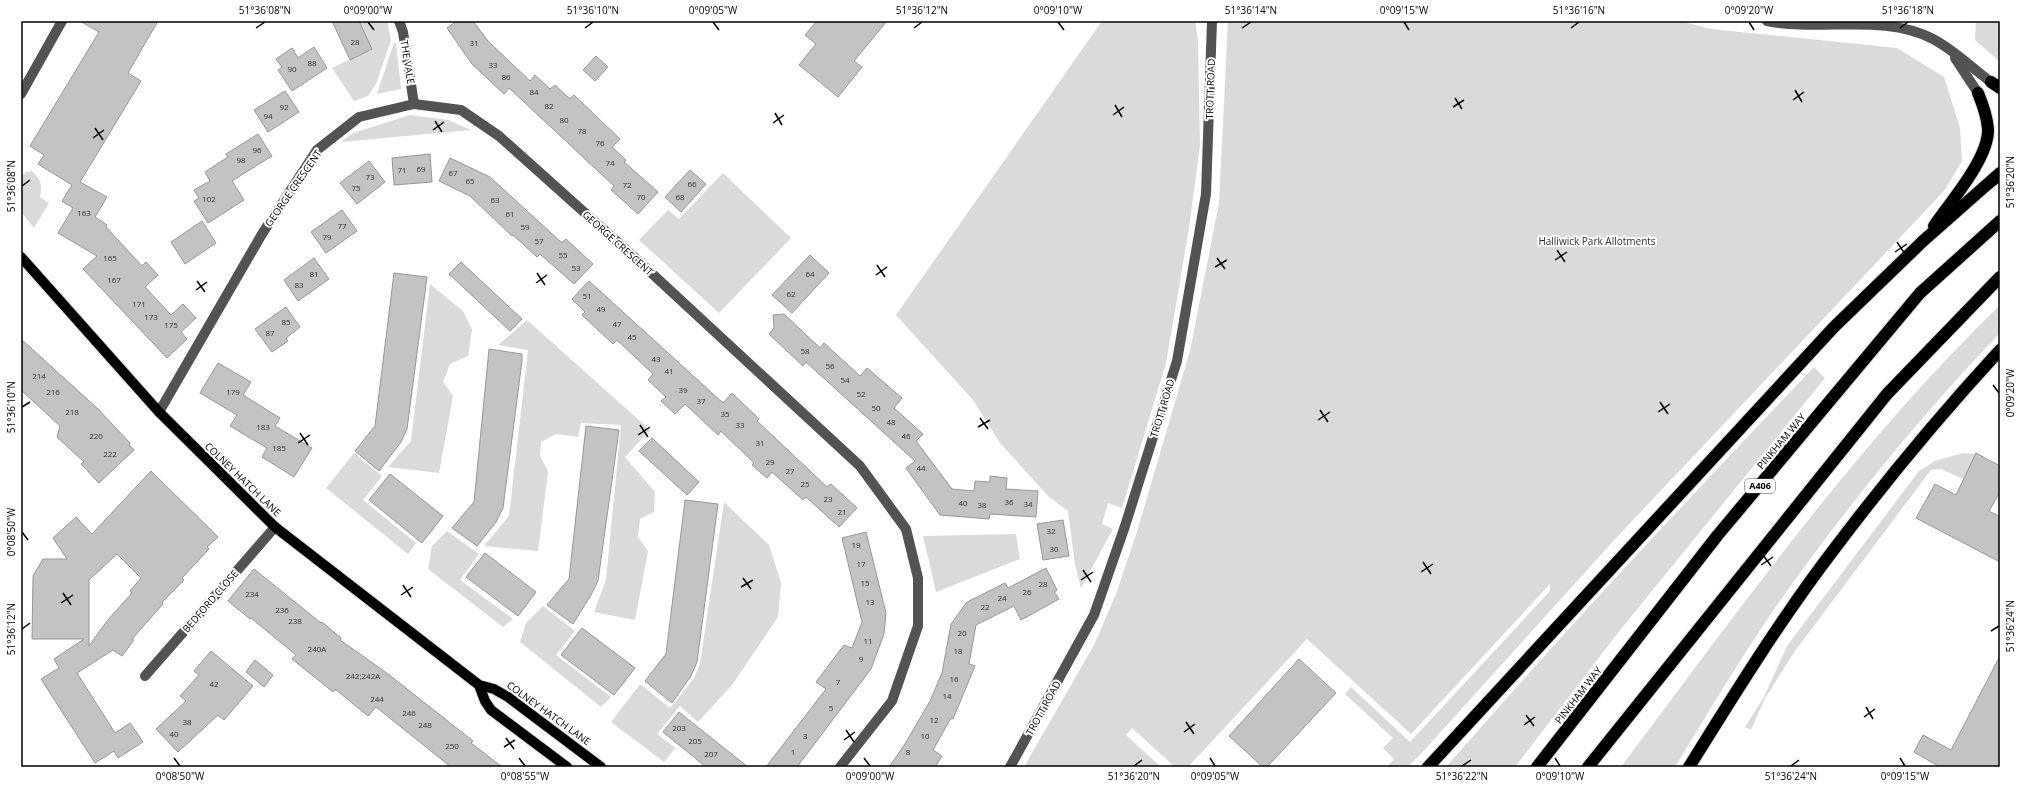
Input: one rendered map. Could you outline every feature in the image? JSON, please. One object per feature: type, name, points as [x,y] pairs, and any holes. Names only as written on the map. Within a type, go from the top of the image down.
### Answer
[{"type":"highway","points":[[1923,242],[1983,155],[1988,130],[1985,111],[1978,93]]},
{"type":"highway","points":[[1428,767],[1828,333],[1923,242],[2000,173]]},
{"type":"highway","name":"PINKHAM WAY","points":[[1537,767],[1717,536],[1920,294],[2000,221]]},
{"type":"highway","points":[[1588,767],[1887,394],[2000,277]]},
{"type":"highway","points":[[1689,767],[1784,619],[1835,548],[1936,423],[2000,350]]},
{"type":"main road","name":"COLNEY HATCH LANE","points":[[21,257],[159,412],[275,527],[479,685],[494,689],[508,698],[602,767]]},
{"type":"main road","name":"COLNEY HATCH LANE","points":[[479,685],[485,701],[491,710],[567,767]]},
{"type":"street","points":[[21,94],[62,21]]},
{"type":"street","name":"THE VALE","points":[[399,21],[403,32],[414,104]]},
{"type":"street","name":"TROTT ROAD","points":[[1010,767],[1094,615],[1125,526],[1176,361],[1206,194],[1212,21]]},
{"type":"street","points":[[1767,21],[1894,27],[1927,36],[1948,48],[1996,85]]},
{"type":"street","points":[[1948,48],[1978,93]]},
{"type":"street","name":"GEORGE CRESCENT","points":[[159,412],[262,234],[317,150],[359,118],[414,104],[461,110],[499,136],[633,256],[860,466],[906,529],[918,578],[918,626],[892,701],[840,767]]},
{"type":"street","name":"BEDFORD CLOSE","points":[[145,676],[275,527]]},
{"type":"green space","points":[[358,21],[387,21],[391,40],[376,84],[368,96],[354,101],[332,68],[372,49]]},
{"type":"green space","points":[[1102,21],[1195,21],[1198,41],[1200,145],[1189,228],[1166,363],[1122,508],[1108,503],[1102,524],[1113,529],[1081,588],[1075,565],[1068,511],[1049,497],[1000,443],[973,400],[896,315]]},
{"type":"green space","name":"Halliwick Park Allotments","points":[[1228,21],[1680,21],[1711,29],[1897,48],[1944,77],[1960,128],[1962,161],[1944,191],[1617,537],[1419,756],[1407,767],[1387,767],[1394,759],[1383,748],[1393,738],[1345,694],[1351,687],[1410,742],[1550,591],[1550,584],[1411,734],[1307,639],[1188,767],[1175,767],[1132,728],[1126,735],[1161,767],[1024,767],[1094,645],[1116,594],[1136,535],[1190,351],[1219,203]]},
{"type":"green space","points":[[1976,21],[2000,21],[2000,62],[1975,40]]},
{"type":"green space","points":[[394,43],[396,43],[401,89],[377,94]]},
{"type":"green space","points":[[410,115],[448,120],[471,130],[341,142],[353,133]]},
{"type":"green space","points":[[32,171],[40,183],[40,197],[49,203],[34,228],[21,212],[21,176]]},
{"type":"green space","points":[[723,173],[791,238],[719,313],[639,240],[668,210],[679,219]]},
{"type":"green space","points":[[430,284],[463,311],[472,330],[468,356],[450,364],[443,382],[453,396],[439,473],[388,467],[411,441]]},
{"type":"green space","points":[[2000,305],[2000,333],[1974,360],[1900,444],[1808,562],[1755,637],[1675,767],[1621,767],[1710,647],[1849,470],[1897,413]]},
{"type":"green space","points":[[527,320],[650,430],[625,457],[655,492],[654,512],[640,519],[638,537],[648,551],[635,620],[594,612],[606,580],[621,425],[581,423],[578,437],[556,434],[541,442],[540,456],[548,471],[538,551],[484,546],[509,516],[528,350],[498,345]]},
{"type":"green space","points":[[1814,367],[1825,378],[1617,634],[1515,767],[1446,767],[1536,665],[1628,565]]},
{"type":"green space","points":[[354,453],[382,476],[363,500],[416,543],[408,554],[326,488]]},
{"type":"green space","points":[[1963,453],[1976,454],[1963,479],[1941,469],[1931,470],[1795,651],[1765,698],[1751,730],[1745,727],[1764,697],[1787,646],[1919,471],[1935,461]]},
{"type":"green space","points":[[724,502],[769,545],[781,583],[778,617],[732,685],[698,722],[680,706],[657,734],[675,748],[664,762],[611,722],[640,684],[670,708],[694,678],[700,664]]},
{"type":"green space","points":[[447,531],[479,554],[460,580],[513,619],[503,627],[428,569],[432,546]]},
{"type":"green space","points":[[1016,534],[1020,559],[936,592],[923,536]]},
{"type":"green space","points":[[543,606],[575,631],[556,655],[611,697],[601,707],[520,642],[526,623]]},
{"type":"building","points":[[80,21],[158,21],[128,73],[141,81],[80,182],[107,197],[95,217],[107,225],[106,227],[142,266],[146,262],[158,275],[145,287],[171,315],[183,304],[196,318],[181,332],[187,339],[167,358],[83,269],[97,256],[58,233],[73,208],[62,201],[72,185],[38,164],[44,155],[30,146],[99,32]]},
{"type":"building","points":[[332,21],[359,21],[372,49],[350,60]]},
{"type":"building","points":[[457,21],[473,21],[488,41],[530,81],[535,75],[550,89],[555,85],[570,99],[574,95],[620,139],[612,147],[626,160],[624,162],[658,192],[638,214],[611,190],[614,186],[509,88],[504,94],[472,64],[447,28]]},
{"type":"building","points":[[817,21],[887,21],[854,61],[862,67],[838,97],[799,65],[816,44],[805,35]]},
{"type":"building","points":[[314,47],[327,68],[292,91],[278,70],[282,67],[276,59],[292,48],[298,58]]},
{"type":"building","points":[[596,56],[608,67],[595,81],[583,70]]},
{"type":"building","points":[[285,91],[299,112],[268,132],[254,110]]},
{"type":"building","points":[[258,134],[272,156],[232,181],[244,200],[208,223],[194,201],[199,198],[194,190],[210,181],[205,172],[228,157],[226,154]]},
{"type":"building","points":[[430,154],[432,182],[394,185],[392,158]]},
{"type":"building","points":[[450,158],[490,177],[562,243],[566,239],[593,264],[574,284],[540,254],[537,257],[513,235],[512,236],[470,196],[439,181]]},
{"type":"building","points":[[369,161],[385,182],[357,204],[340,183]]},
{"type":"building","points":[[690,170],[706,184],[681,212],[665,197]]},
{"type":"building","points":[[342,210],[357,231],[326,253],[311,232]]},
{"type":"building","points":[[202,221],[216,243],[185,264],[171,242]]},
{"type":"building","points":[[810,255],[829,273],[792,313],[772,295]]},
{"type":"building","points":[[314,258],[329,279],[298,301],[284,280]]},
{"type":"building","points":[[461,262],[522,319],[510,331],[449,274]]},
{"type":"building","points":[[394,273],[427,277],[407,429],[401,442],[379,471],[355,451],[375,426]]},
{"type":"building","points":[[589,281],[723,403],[732,393],[759,419],[757,421],[827,487],[831,484],[857,508],[839,527],[806,497],[803,500],[772,472],[767,478],[752,465],[754,463],[721,431],[718,435],[685,404],[675,414],[661,401],[666,397],[648,380],[653,374],[617,340],[613,344],[582,315],[585,312],[572,299]]},
{"type":"building","points":[[286,307],[300,327],[286,338],[288,341],[272,352],[255,329]]},
{"type":"building","points":[[784,314],[820,348],[824,343],[860,376],[867,368],[902,398],[894,408],[923,434],[916,441],[952,489],[974,491],[975,481],[990,482],[990,476],[1007,478],[1006,489],[1038,491],[1036,517],[990,514],[989,519],[940,515],[906,468],[915,461],[806,362],[803,366],[769,334],[774,328],[773,315]]},
{"type":"building","points":[[21,339],[98,409],[130,443],[129,445],[134,450],[99,483],[81,464],[84,462],[57,437],[60,426],[21,390]]},
{"type":"building","points":[[489,349],[522,354],[522,361],[503,508],[496,522],[477,546],[452,528],[474,502]]},
{"type":"building","points":[[218,363],[251,382],[243,395],[280,418],[275,426],[312,448],[294,477],[262,457],[267,448],[230,426],[237,415],[200,393]]},
{"type":"building","points":[[586,426],[619,430],[598,581],[573,624],[547,605],[569,579]]},
{"type":"building","points":[[652,438],[699,482],[687,495],[639,451]]},
{"type":"building","points":[[1976,453],[2000,466],[2000,492],[1989,511],[2000,517],[2000,562],[1916,518],[1935,484],[1956,495]]},
{"type":"building","points":[[151,471],[218,537],[207,547],[209,549],[182,578],[184,580],[162,602],[163,604],[132,639],[134,640],[122,656],[113,650],[77,673],[115,733],[130,723],[143,742],[118,758],[114,751],[95,763],[41,679],[59,668],[54,659],[84,639],[32,639],[33,576],[43,559],[67,559],[53,538],[76,517],[92,534]],"holes":[[[117,554],[141,578],[130,591],[132,593],[107,621],[89,646],[89,580]]]},
{"type":"building","points":[[390,474],[443,516],[422,543],[369,500]]},
{"type":"building","points":[[685,500],[718,504],[697,662],[691,676],[672,703],[645,681],[666,654]]},
{"type":"building","points":[[1063,520],[1069,556],[1043,560],[1037,524]]},
{"type":"building","points":[[866,532],[886,613],[884,634],[871,669],[797,767],[766,767],[826,689],[816,682],[844,645],[852,648],[862,622],[842,538]]},
{"type":"building","points":[[485,553],[536,592],[518,616],[466,577]]},
{"type":"building","points":[[1046,568],[1057,590],[1054,592],[1059,599],[1021,620],[1014,606],[976,625],[969,664],[975,666],[953,719],[951,718],[933,750],[942,756],[935,767],[889,767],[905,744],[930,701],[942,673],[951,624],[967,602],[1005,583],[1008,588]]},
{"type":"building","points":[[254,569],[321,623],[322,622],[341,638],[340,640],[388,674],[473,741],[471,743],[502,767],[451,767],[376,707],[368,716],[335,689],[333,692],[292,659],[296,655],[228,601]]},
{"type":"building","points":[[582,628],[635,668],[614,695],[561,655]]},
{"type":"building","points":[[211,651],[253,686],[224,720],[218,715],[178,752],[156,729],[186,701],[180,696],[199,675],[194,671]]},
{"type":"building","points":[[2000,656],[2000,767],[1940,767],[1914,752],[1923,735],[1951,750]]},
{"type":"building","points":[[1299,659],[1336,693],[1267,767],[1263,767],[1229,736]]},
{"type":"building","points":[[255,660],[273,675],[264,687],[246,672]]},
{"type":"building","points":[[679,712],[748,767],[706,767],[663,732]]}]
